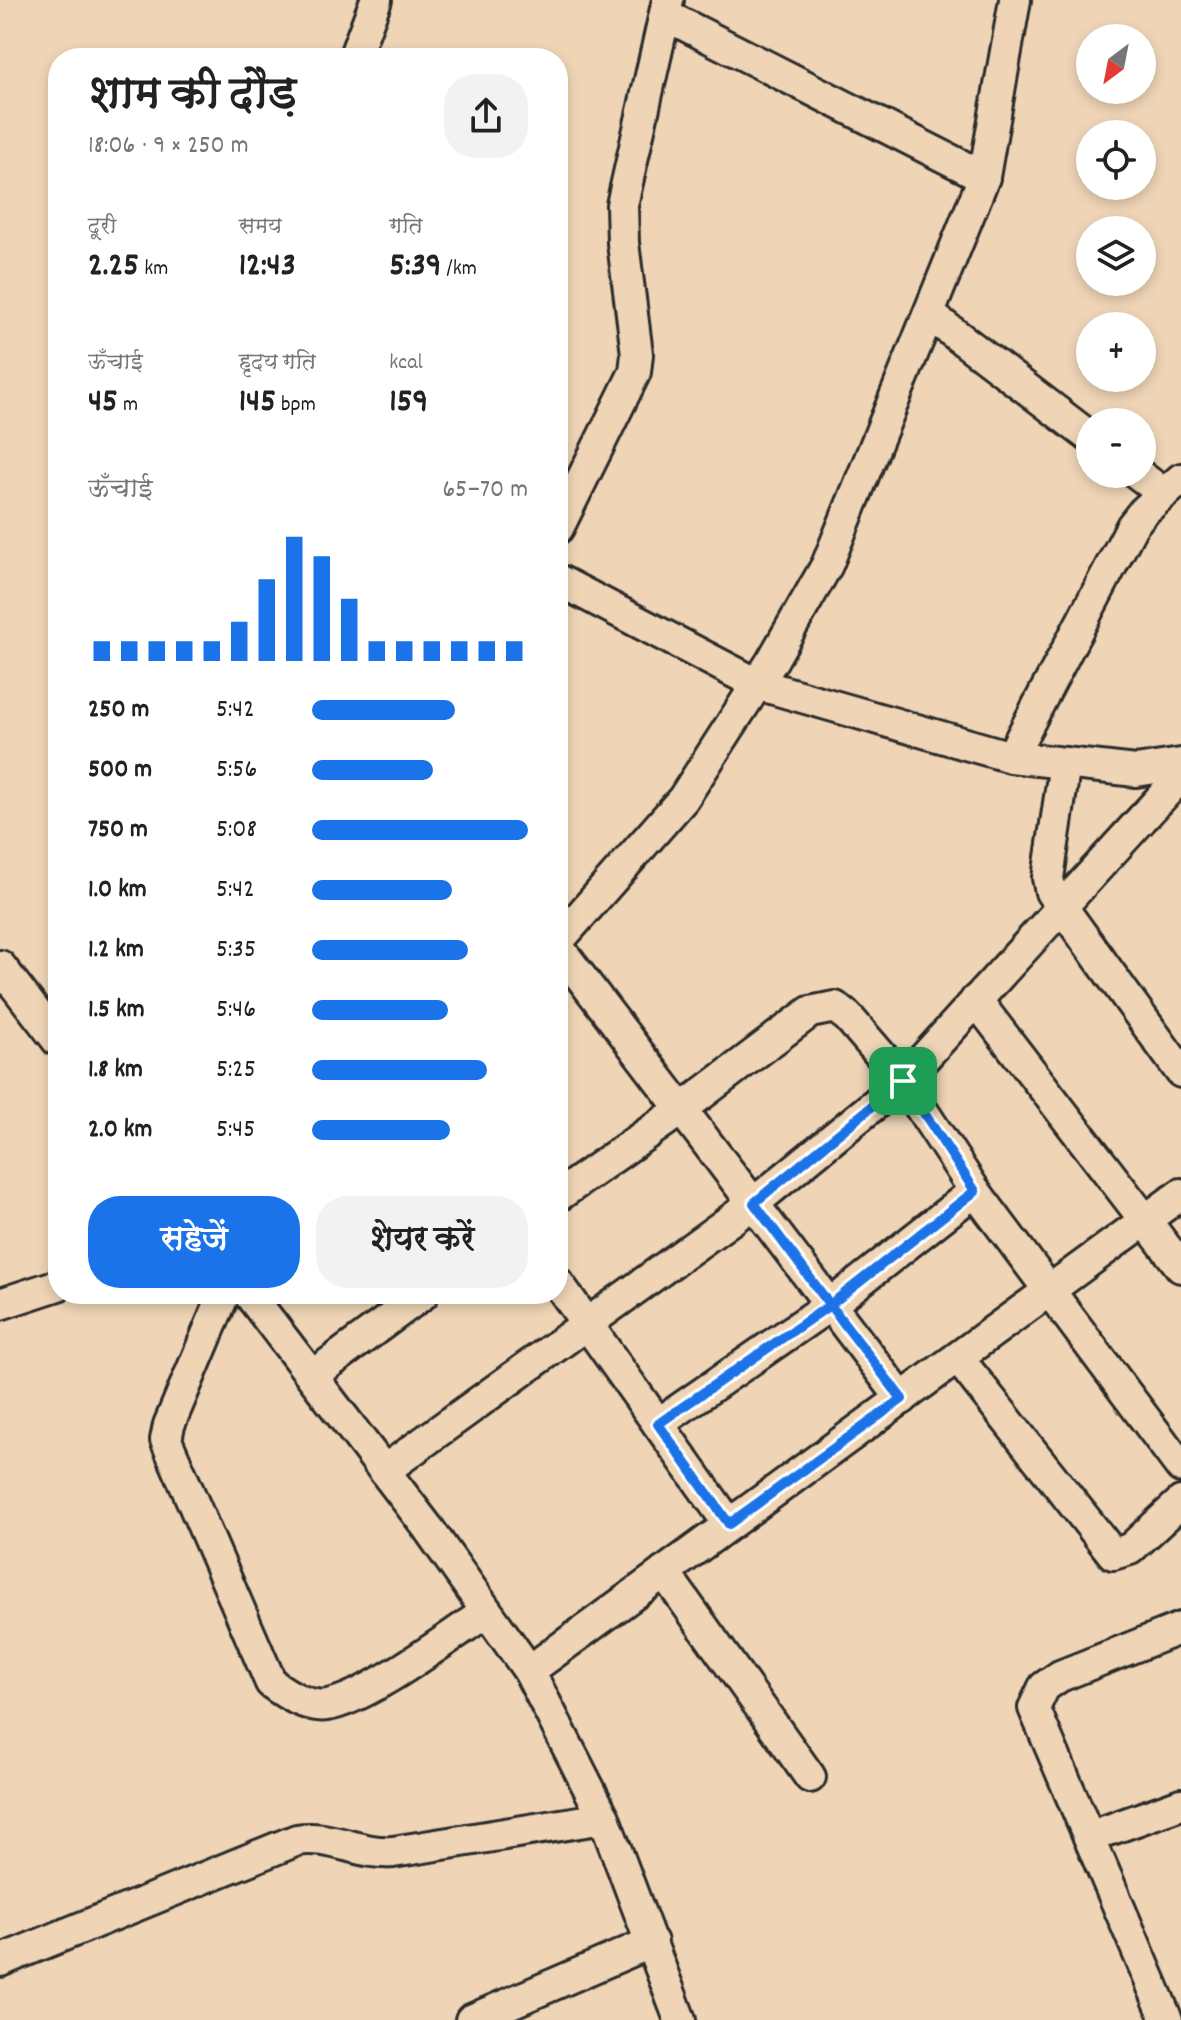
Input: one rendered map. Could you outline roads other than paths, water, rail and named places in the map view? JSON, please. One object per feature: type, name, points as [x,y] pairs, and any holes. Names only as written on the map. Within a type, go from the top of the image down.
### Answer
[{"type":"street","points":[[358,48],[376,0]]},
{"type":"street","points":[[568,930],[683,799],[757,684],[827,565],[984,177],[1015,0]]},
{"type":"street","points":[[568,508],[635,372],[637,354],[623,243],[622,205],[666,8],[984,177]]},
{"type":"street","points":[[930,315],[1076,426]]},
{"type":"street","points":[[1011,757],[1132,526],[1172,486]]},
{"type":"street","points":[[568,585],[757,684],[1011,757],[1136,771],[1181,764]]},
{"type":"street","points":[[1065,763],[1048,878],[1061,907],[1181,1072]]},
{"type":"street","points":[[385,1470],[754,1203],[903,1081],[1181,776]]},
{"type":"street","points":[[568,960],[902,1399]]},
{"type":"street","points":[[0,966],[48,1028]]},
{"type":"street","points":[[976,1000],[1181,1267]]},
{"type":"street","points":[[568,1189],[682,1109],[810,1012],[829,1006],[842,1010],[903,1081],[975,1191],[1181,1467]]},
{"type":"street","points":[[658,1424],[830,1305],[975,1191]]},
{"type":"street","points":[[529,1671],[958,1358],[1047,1289],[1181,1194]]},
{"type":"street","points":[[0,1304],[48,1288]]},
{"type":"street","points":[[568,1297],[729,1524]]},
{"type":"street","points":[[220,1304],[169,1425],[166,1440],[271,1683],[296,1699],[324,1706],[353,1698],[485,1613]]},
{"type":"street","points":[[257,1304],[385,1470],[529,1671],[604,1818],[680,2020]]},
{"type":"street","points":[[312,1376],[409,1304]]},
{"type":"street","points":[[958,1358],[1113,1554],[1130,1549],[1181,1502]]},
{"type":"street","points":[[664,1572],[810,1777]]},
{"type":"street","points":[[1167,2020],[1034,1708],[1044,1687],[1060,1676],[1181,1628]]},
{"type":"street","points":[[1089,1837],[1181,1804]]},
{"type":"street","points":[[0,1961],[297,1840],[321,1839],[376,1853],[393,1852],[604,1818]]},
{"type":"street","points":[[471,2020],[652,1942]]}]
